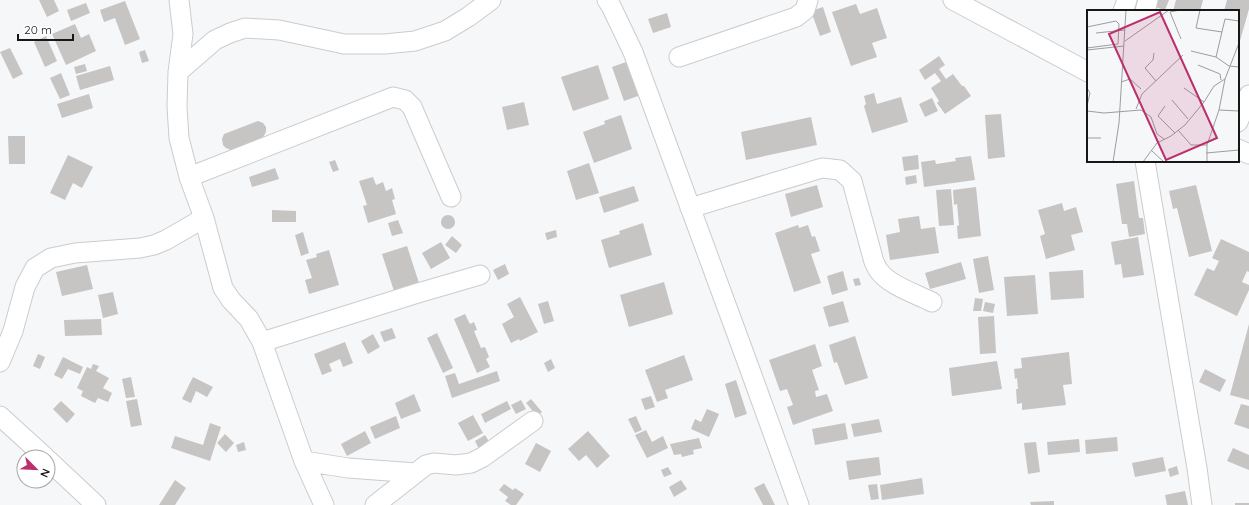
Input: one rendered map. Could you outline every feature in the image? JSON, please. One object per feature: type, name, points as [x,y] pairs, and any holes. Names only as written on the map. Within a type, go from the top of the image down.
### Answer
[{"type":"street","points":[[179,0],[183,34],[178,72],[177,106],[179,138],[189,177],[204,218],[223,288],[231,300],[249,319],[262,342],[304,460],[324,505]]},
{"type":"street","points":[[178,72],[215,40],[245,28],[279,30],[344,44],[385,44],[415,41],[445,31],[492,0]]},
{"type":"street","points":[[607,0],[633,52],[799,505]]},
{"type":"street","points":[[679,57],[796,17],[805,10],[808,0]]},
{"type":"street","points":[[953,0],[1087,71]]},
{"type":"street","points":[[1124,10],[1127,0]]},
{"type":"street","points":[[1145,10],[1148,0]]},
{"type":"street","points":[[1239,86],[1249,90]]},
{"type":"street","points":[[1239,120],[1249,95]]},
{"type":"street","points":[[189,177],[393,97],[405,100],[412,107],[451,197]]},
{"type":"street","points":[[1239,149],[1249,154]]},
{"type":"street","points":[[1145,162],[1202,505]]},
{"type":"street","points":[[690,208],[822,168],[840,170],[852,181],[874,262],[878,271],[897,285],[932,302]]},
{"type":"street","points":[[0,362],[13,331],[25,287],[35,268],[51,258],[75,253],[140,248],[154,245],[166,240],[204,218]]},
{"type":"street","points":[[262,342],[480,275]]},
{"type":"street","points":[[0,416],[36,449]]},
{"type":"street","points":[[375,505],[426,465],[434,463],[456,465],[471,463],[482,457],[532,421]]},
{"type":"street","points":[[304,460],[348,468],[416,474]]},
{"type":"street","points":[[56,468],[96,505]]},
{"type":"building","points":[[39,0],[54,0],[59,11],[47,17]]},
{"type":"building","points":[[1158,0],[1169,0],[1165,10],[1155,7]]},
{"type":"building","points":[[1176,0],[1203,0],[1200,10],[1173,10]]},
{"type":"building","points":[[1227,0],[1249,0],[1249,9],[1239,44],[1239,10],[1224,10]]},
{"type":"building","points":[[125,1],[140,39],[125,45],[115,18],[104,22],[100,10]]},
{"type":"building","points":[[86,3],[90,13],[71,21],[67,10]]},
{"type":"building","points":[[856,4],[860,14],[877,8],[887,38],[872,43],[877,57],[851,66],[832,12]]},
{"type":"building","points":[[823,7],[831,32],[820,36],[811,11]]},
{"type":"building","points":[[667,13],[671,27],[653,33],[648,19]]},
{"type":"building","points":[[75,24],[81,38],[89,34],[96,51],[66,65],[52,34]]},
{"type":"building","points":[[46,36],[57,61],[45,67],[34,42]]},
{"type":"building","points":[[10,48],[23,74],[13,79],[0,52]]},
{"type":"building","points":[[145,50],[149,61],[142,63],[139,52]]},
{"type":"building","points":[[939,56],[945,65],[939,69],[946,79],[953,74],[971,96],[945,114],[937,103],[939,101],[931,88],[941,81],[935,73],[925,80],[919,70]]},
{"type":"building","points":[[629,61],[641,95],[624,101],[612,67]]},
{"type":"building","points":[[85,64],[87,71],[76,74],[74,67]]},
{"type":"building","points":[[598,65],[609,99],[573,111],[561,77]]},
{"type":"building","points":[[110,66],[114,80],[80,90],[76,76]]},
{"type":"building","points":[[61,73],[70,95],[60,99],[50,78]]},
{"type":"building","points":[[874,93],[877,104],[901,97],[908,122],[872,133],[864,106],[866,104],[864,96]]},
{"type":"building","points":[[89,94],[93,108],[62,118],[57,104]]},
{"type":"building","points":[[932,98],[938,111],[925,117],[919,104]]},
{"type":"building","points":[[524,102],[529,125],[507,130],[502,107]]},
{"type":"building","points":[[1001,114],[1005,157],[988,159],[985,115]]},
{"type":"building","points":[[621,115],[632,149],[594,163],[583,132],[605,124],[604,121]]},
{"type":"building","points":[[811,117],[817,145],[746,160],[741,132]]},
{"type":"building","points":[[258,121],[263,123],[266,127],[266,132],[262,139],[231,150],[223,145],[222,139],[224,134]]},
{"type":"building","points":[[8,136],[25,136],[25,164],[9,164]]},
{"type":"building","points":[[68,155],[93,167],[82,188],[73,183],[65,200],[50,193]]},
{"type":"building","points":[[918,155],[919,169],[904,171],[902,157]]},
{"type":"building","points":[[971,156],[975,180],[924,187],[921,162],[935,160],[936,164],[956,161],[955,158]]},
{"type":"building","points":[[335,160],[339,170],[333,172],[329,162]]},
{"type":"building","points":[[589,163],[599,193],[576,200],[567,171]]},
{"type":"building","points":[[275,168],[279,179],[252,187],[249,177]]},
{"type":"building","points":[[916,175],[917,183],[906,185],[905,177]]},
{"type":"building","points":[[373,177],[376,185],[383,182],[386,191],[392,188],[395,199],[392,200],[396,214],[368,223],[363,206],[367,205],[359,181]]},
{"type":"building","points":[[1134,181],[1139,218],[1143,218],[1145,234],[1129,237],[1127,224],[1122,224],[1116,184]]},
{"type":"building","points":[[817,185],[823,207],[791,217],[785,194]]},
{"type":"building","points":[[1196,185],[1212,251],[1189,257],[1177,208],[1173,209],[1169,191]]},
{"type":"building","points":[[634,186],[639,201],[604,213],[599,197]]},
{"type":"building","points":[[976,187],[981,236],[958,239],[957,226],[959,225],[957,204],[954,205],[953,190]]},
{"type":"building","points":[[951,189],[954,225],[939,226],[936,190]]},
{"type":"building","points":[[1062,203],[1064,211],[1076,207],[1083,232],[1071,235],[1075,250],[1046,259],[1040,236],[1045,234],[1038,210]]},
{"type":"building","points":[[272,210],[296,211],[296,222],[272,222]]},
{"type":"building","points":[[445,215],[451,215],[455,219],[455,225],[451,229],[445,229],[441,225],[441,219]]},
{"type":"building","points":[[919,216],[921,229],[935,227],[939,253],[890,260],[886,235],[900,232],[898,219]]},
{"type":"building","points":[[398,220],[403,233],[392,236],[388,223]]},
{"type":"building","points":[[643,223],[652,255],[609,268],[601,240],[620,234],[619,231]]},
{"type":"building","points":[[798,225],[799,228],[808,225],[812,237],[815,236],[820,251],[811,254],[821,283],[794,292],[775,233]]},
{"type":"building","points":[[556,230],[557,237],[547,240],[545,233]]},
{"type":"building","points":[[303,232],[309,253],[301,256],[295,235]]},
{"type":"building","points":[[452,236],[462,245],[456,253],[445,245]]},
{"type":"building","points":[[1138,237],[1144,275],[1123,278],[1121,264],[1115,265],[1111,242]]},
{"type":"building","points":[[1221,239],[1249,252],[1249,272],[1247,271],[1242,282],[1249,285],[1249,290],[1237,316],[1194,295],[1207,268],[1214,271],[1219,261],[1212,258]]},
{"type":"building","points":[[441,242],[450,258],[431,269],[422,253]]},
{"type":"building","points":[[407,246],[419,283],[394,291],[382,254]]},
{"type":"building","points":[[329,250],[339,285],[309,294],[305,280],[312,278],[306,260],[317,257],[316,254]]},
{"type":"building","points":[[988,256],[994,290],[979,293],[973,259]]},
{"type":"building","points":[[961,262],[966,279],[930,289],[925,273]]},
{"type":"building","points":[[505,264],[509,274],[498,280],[493,270]]},
{"type":"building","points":[[87,265],[93,289],[62,296],[56,272]]},
{"type":"building","points":[[1083,270],[1084,298],[1051,300],[1049,272]]},
{"type":"building","points":[[843,271],[848,290],[832,295],[827,276]]},
{"type":"building","points":[[1035,275],[1038,314],[1007,316],[1004,277]]},
{"type":"building","points":[[859,278],[861,285],[855,286],[853,279]]},
{"type":"building","points":[[664,282],[673,314],[629,327],[620,295]]},
{"type":"building","points":[[113,292],[118,314],[103,318],[98,295]]},
{"type":"building","points":[[520,297],[538,332],[520,341],[519,339],[511,343],[502,324],[514,317],[507,304]]},
{"type":"building","points":[[975,298],[983,299],[981,311],[973,311]]},
{"type":"building","points":[[548,301],[554,321],[544,324],[538,304]]},
{"type":"building","points":[[843,301],[849,322],[829,327],[823,307]]},
{"type":"building","points":[[985,302],[995,304],[993,313],[983,311]]},
{"type":"building","points":[[465,314],[470,324],[474,322],[477,330],[474,331],[481,348],[485,347],[489,357],[486,359],[490,367],[477,373],[454,319]]},
{"type":"building","points":[[994,316],[996,353],[980,354],[978,317]]},
{"type":"building","points":[[101,319],[102,335],[65,336],[64,320]]},
{"type":"building","points":[[1249,324],[1249,400],[1230,395]]},
{"type":"building","points":[[392,328],[396,338],[384,342],[380,332]]},
{"type":"building","points":[[437,333],[453,368],[443,373],[427,338]]},
{"type":"building","points":[[373,334],[380,347],[368,354],[361,341]]},
{"type":"building","points":[[855,336],[868,378],[845,385],[837,362],[834,363],[829,345]]},
{"type":"building","points":[[345,342],[353,363],[343,367],[340,359],[329,364],[332,371],[322,375],[314,354]]},
{"type":"building","points":[[815,344],[822,366],[812,370],[819,390],[815,391],[816,397],[827,394],[833,411],[793,425],[787,407],[793,405],[787,389],[780,391],[769,360]]},
{"type":"building","points":[[1069,352],[1072,384],[1063,385],[1066,405],[1022,410],[1022,403],[1017,404],[1016,389],[1018,389],[1014,369],[1022,368],[1021,358]]},
{"type":"building","points":[[38,354],[45,357],[40,369],[33,366]]},
{"type":"building","points":[[684,355],[693,380],[665,390],[668,398],[657,402],[645,370]]},
{"type":"building","points":[[63,357],[83,367],[80,374],[68,369],[62,379],[54,375]]},
{"type":"building","points":[[551,359],[555,368],[548,372],[544,363]]},
{"type":"building","points":[[997,361],[1002,389],[952,396],[949,368]]},
{"type":"building","points":[[93,364],[99,366],[96,371],[109,378],[103,388],[112,393],[108,402],[98,398],[95,403],[81,396],[83,391],[77,388],[87,367],[91,369]]},
{"type":"building","points":[[1205,369],[1226,380],[1220,392],[1199,382]]},
{"type":"building","points":[[497,371],[500,381],[452,398],[445,376],[455,373],[459,384]]},
{"type":"building","points":[[131,377],[135,397],[126,398],[122,379]]},
{"type":"building","points":[[193,377],[213,387],[207,397],[196,391],[191,403],[182,399]]},
{"type":"building","points":[[736,380],[747,414],[735,418],[725,384]]},
{"type":"building","points":[[414,394],[421,411],[401,419],[395,403]]},
{"type":"building","points":[[651,396],[655,407],[645,410],[641,399]]},
{"type":"building","points":[[137,399],[142,425],[131,427],[126,401]]},
{"type":"building","points":[[531,399],[542,412],[537,416],[526,403]]},
{"type":"building","points":[[521,400],[526,409],[516,414],[511,405]]},
{"type":"building","points":[[61,401],[75,414],[67,423],[53,409]]},
{"type":"building","points":[[507,401],[511,409],[485,423],[481,414]]},
{"type":"building","points":[[1241,404],[1249,406],[1249,429],[1234,424]]},
{"type":"building","points":[[707,409],[719,414],[709,437],[691,429],[695,419],[701,422]]},
{"type":"building","points":[[473,415],[483,433],[468,441],[458,423]]},
{"type":"building","points":[[396,416],[400,428],[375,439],[370,427]]},
{"type":"building","points":[[636,416],[642,430],[635,433],[628,419]]},
{"type":"building","points":[[879,419],[882,432],[854,437],[851,424]]},
{"type":"building","points":[[210,423],[221,427],[210,461],[171,448],[175,436],[203,445]]},
{"type":"building","points":[[845,423],[848,439],[815,445],[812,429]]},
{"type":"building","points":[[646,430],[652,442],[663,436],[668,448],[647,458],[635,435]]},
{"type":"building","points":[[365,431],[371,443],[347,456],[341,444]]},
{"type":"building","points":[[588,431],[610,456],[597,468],[586,455],[579,461],[568,449]]},
{"type":"building","points":[[225,434],[234,443],[226,452],[217,443]]},
{"type":"building","points":[[485,435],[490,443],[479,449],[475,441]]},
{"type":"building","points":[[1117,437],[1118,451],[1086,454],[1085,440]]},
{"type":"building","points":[[699,438],[702,448],[693,450],[694,454],[682,457],[681,454],[674,455],[670,444]]},
{"type":"building","points":[[1079,439],[1080,452],[1048,455],[1047,442]]},
{"type":"building","points":[[244,442],[246,450],[238,452],[236,445]]},
{"type":"building","points":[[1036,442],[1040,472],[1028,474],[1024,443]]},
{"type":"building","points":[[536,443],[551,451],[540,472],[525,464]]},
{"type":"building","points":[[1233,448],[1249,455],[1249,470],[1227,461]]},
{"type":"building","points":[[879,457],[881,475],[849,480],[846,461]]},
{"type":"building","points":[[1163,457],[1166,471],[1135,477],[1132,463]]},
{"type":"building","points":[[1177,466],[1179,474],[1170,477],[1168,469]]},
{"type":"building","points":[[668,467],[672,474],[664,477],[661,470]]},
{"type":"building","points":[[922,478],[924,494],[882,500],[880,485]]},
{"type":"building","points":[[175,480],[186,488],[175,505],[159,505]]},
{"type":"building","points":[[681,480],[687,489],[674,497],[669,487]]},
{"type":"building","points":[[764,483],[775,505],[763,505],[754,488]]},
{"type":"building","points":[[504,484],[513,490],[515,488],[524,494],[516,505],[511,505],[505,501],[508,497],[499,490]]},
{"type":"building","points":[[877,484],[879,499],[871,500],[868,485]]},
{"type":"building","points":[[1185,491],[1188,505],[1167,505],[1165,495]]},
{"type":"building","points":[[1054,501],[1054,505],[1031,505],[1030,502]]},
{"type":"building","points":[[1235,503],[1249,503],[1249,505],[1235,505]]}]
